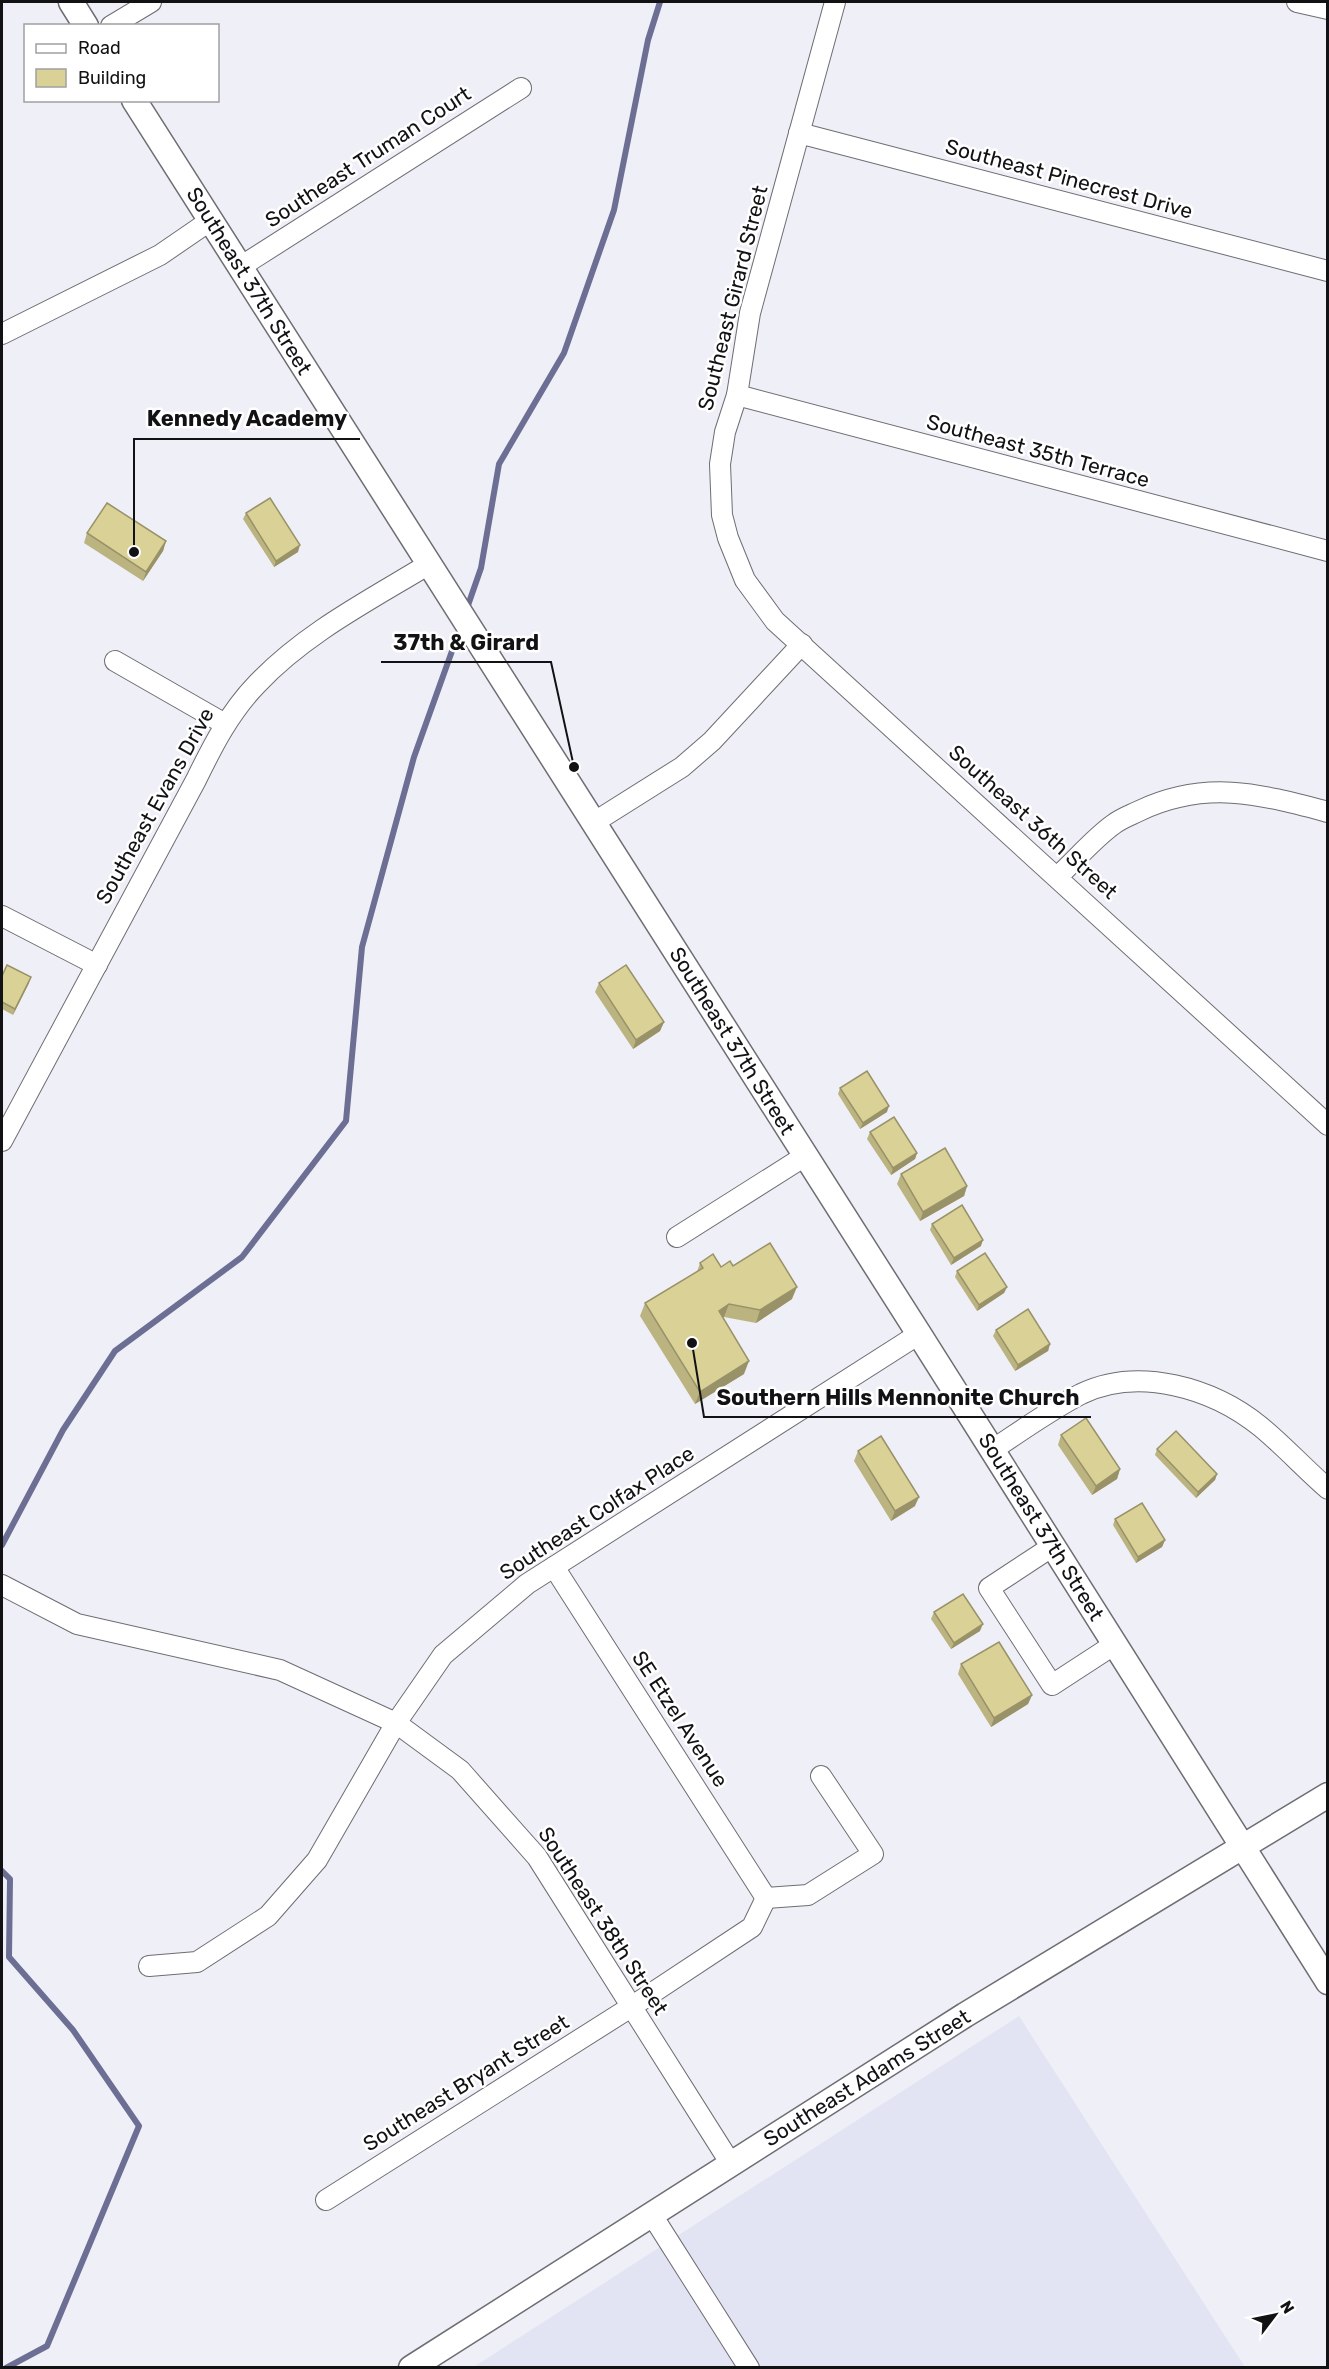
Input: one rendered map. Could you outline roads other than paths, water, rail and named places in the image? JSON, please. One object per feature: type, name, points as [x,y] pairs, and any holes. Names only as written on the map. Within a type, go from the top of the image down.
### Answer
[{"type":"main road","points":[[71,2],[85,24]]},
{"type":"main road","name":"Southeast 37th Street","points":[[135,102],[1328,1982]]},
{"type":"main road","name":"Southeast Adams Street","points":[[411,2367],[965,2015],[1328,1795]]},
{"type":"street","points":[[114,24],[151,2]]},
{"type":"street","name":"Southeast Girard Street","points":[[728,538],[722,515],[720,464],[725,432],[737,395],[750,313],[835,2]]},
{"type":"street","points":[[1297,2],[1328,9]]},
{"type":"street","name":"Southeast Truman Court","points":[[240,267],[521,88]]},
{"type":"street","name":"Southeast Pinecrest Drive","points":[[799,134],[1328,271]]},
{"type":"street","points":[[2,334],[160,255],[211,220]]},
{"type":"street","name":"Southeast 35th Terrace","points":[[737,395],[1328,551]]},
{"type":"street","name":"Southeast 36th Street","points":[[728,538],[745,580],[775,621],[1328,1125]]},
{"type":"street","name":"Southeast Evans Drive","points":[[2,1141],[225,724],[256,684],[284,658],[320,631],[433,570]]},
{"type":"street","points":[[593,823],[682,767],[712,741],[802,644]]},
{"type":"street","points":[[115,661],[225,724]]},
{"type":"street","points":[[1058,877],[1115,823],[1153,805],[1185,796],[1235,792],[1260,795],[1328,812]]},
{"type":"street","points":[[2,916],[96,965]]},
{"type":"street","points":[[677,1237],[806,1156]]},
{"type":"street","name":"Southeast Colfax Place","points":[[148,1966],[197,1962],[268,1916],[317,1860],[396,1723],[443,1655],[527,1584],[919,1334]]},
{"type":"street","points":[[992,1450],[1083,1394],[1108,1385],[1152,1382],[1176,1386],[1205,1395],[1241,1413],[1261,1427],[1328,1489]]},
{"type":"street","points":[[1053,1546],[989,1588],[1052,1685],[1115,1644]]},
{"type":"street","name":"SE Etzel Avenue","points":[[555,1567],[766,1898]]},
{"type":"street","name":"Southeast 38th Street","points":[[2,1585],[77,1624],[280,1670],[396,1723],[460,1770],[537,1857],[731,2164]]},
{"type":"street","points":[[766,1898],[808,1895],[873,1854],[821,1776]]},
{"type":"street","name":"Southeast Bryant Street","points":[[326,2200],[631,2007],[752,1926],[766,1898]]},
{"type":"street","points":[[652,2215],[749,2367]]},
{"type":"waterway","points":[[466,611],[481,568],[499,464],[564,353],[614,210],[648,40],[660,2]]},
{"type":"waterway","points":[[2,1545],[63,1430],[115,1351],[242,1257],[346,1121],[362,947],[414,757],[461,626]]},
{"type":"waterway","points":[[2,1871],[10,1879],[9,1957],[73,2030],[139,2126],[47,2346],[6,2368]]},
{"type":"place","name":"Kennedy Academy","points":[[134,552]]},
{"type":"place","name":"37th & Girard","points":[[574,767]]},
{"type":"place","name":"Southern Hills Mennonite Church","points":[[692,1343]]}]
